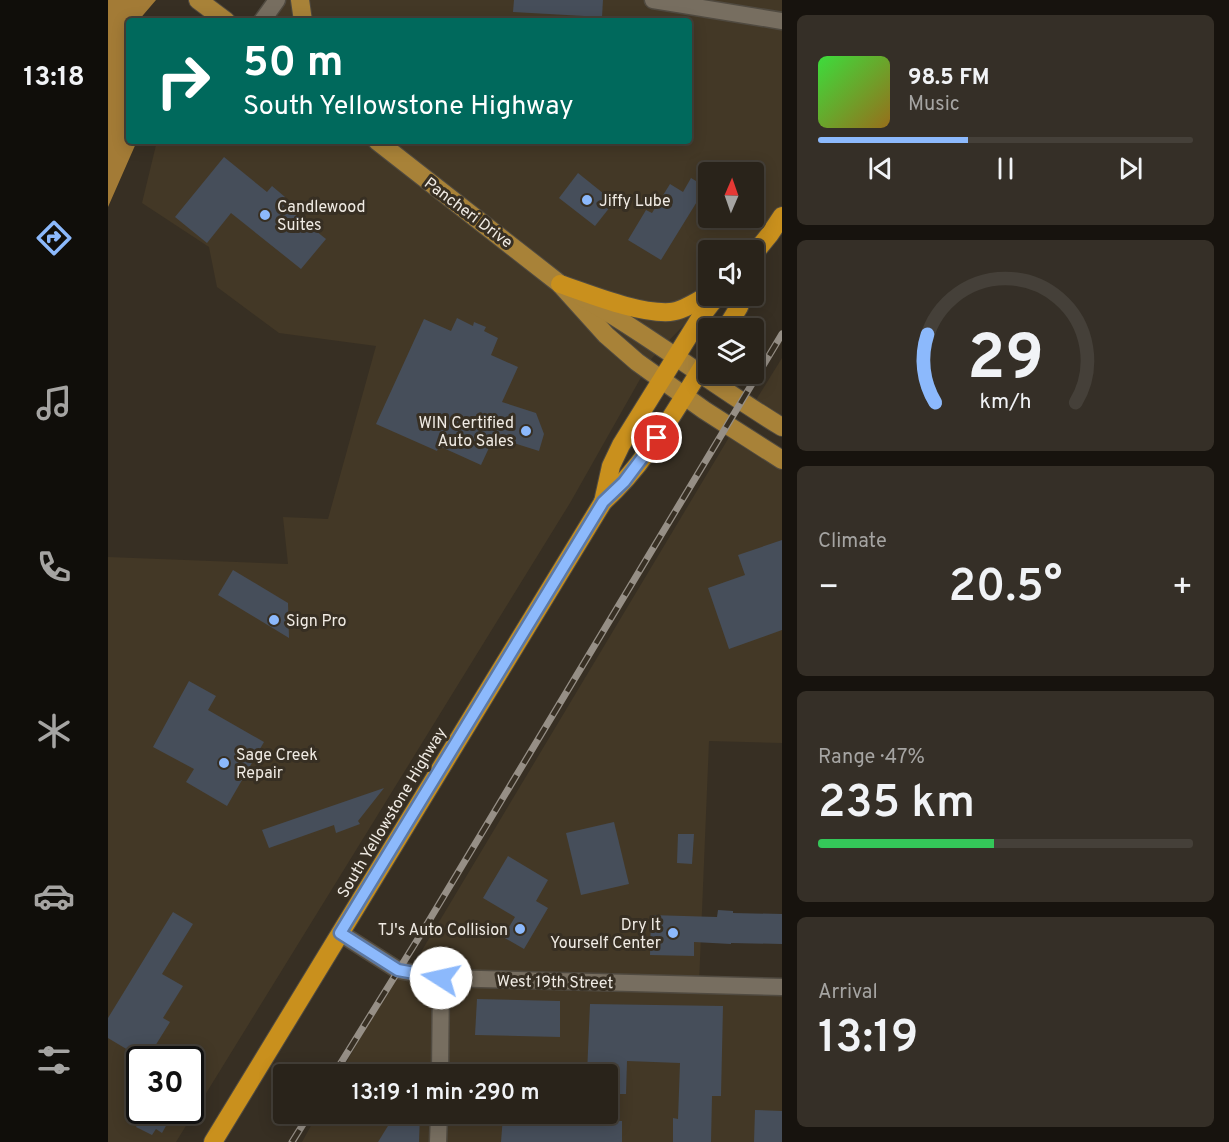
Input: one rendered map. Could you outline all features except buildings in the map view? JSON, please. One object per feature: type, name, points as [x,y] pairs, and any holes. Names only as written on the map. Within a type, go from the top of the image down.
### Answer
[{"type":"highway","points":[[764,241],[782,216]]},
{"type":"highway","points":[[764,247],[770,234]]},
{"type":"highway","points":[[560,284],[651,311],[673,311],[698,300]]},
{"type":"highway","name":"South Yellowstone Highway","points":[[603,502],[611,466],[621,445],[709,306]]},
{"type":"highway","name":"South Yellowstone Highway","points":[[213,1142],[603,502],[644,458],[698,374]]},
{"type":"main road","points":[[198,0],[222,18]]},
{"type":"main road","points":[[300,0],[303,18]]},
{"type":"main road","name":"Pancheri Drive","points":[[381,144],[560,284],[620,318],[676,358],[698,365]]},
{"type":"main road","name":"Pancheri Drive","points":[[560,284],[606,335],[661,380],[782,460]]},
{"type":"main road","name":"Pancheri Drive","points":[[726,384],[782,427]]},
{"type":"street","points":[[264,18],[277,0]]},
{"type":"street","points":[[653,0],[782,21]]},
{"type":"street","name":"West 19th Street","points":[[340,933],[398,970],[441,978],[782,987]]},
{"type":"street","points":[[440,1064],[441,978]]},
{"type":"street","points":[[438,1142],[439,1124]]},
{"type":"shaded area","points":[[108,0],[156,0],[141,18],[126,18],[126,144],[136,144],[108,207]]},
{"type":"shaded area","points":[[275,0],[782,0],[782,216],[762,240],[698,240],[698,306],[702,306],[652,358],[570,503],[204,1097],[204,1046],[126,1046],[126,1124],[187,1124],[176,1142],[108,1142],[108,557],[288,564],[283,517],[328,519],[376,346],[279,333],[217,287],[209,247],[142,203],[156,144],[692,144],[692,18],[264,18]]},
{"type":"shaded area","points":[[782,358],[782,427],[751,408]]},
{"type":"shaded area","points":[[734,429],[782,458],[782,743],[709,741],[699,984],[782,988],[782,1142],[302,1142],[312,1124],[618,1124],[618,1064],[346,1064],[398,970],[409,972]]},
{"type":"railway","points":[[340,1064],[421,934],[782,334]]},
{"type":"railway","points":[[292,1142],[303,1124]]},
{"type":"place","name":"Jiffy Lube","points":[[587,200]]},
{"type":"place","name":"Candlewood Suites","points":[[265,215]]},
{"type":"place","name":"WIN Certified Auto Sales","points":[[526,431]]},
{"type":"place","name":"Sign Pro","points":[[274,620]]},
{"type":"place","name":"Sage Creek Repair","points":[[224,763]]},
{"type":"place","name":"TJ's Auto Collision","points":[[520,929]]},
{"type":"place","name":"Dry It Yourself Center","points":[[673,933]]},
{"type":"route","points":[[441,978],[398,970],[340,933],[603,502],[624,482],[657,438]]}]
